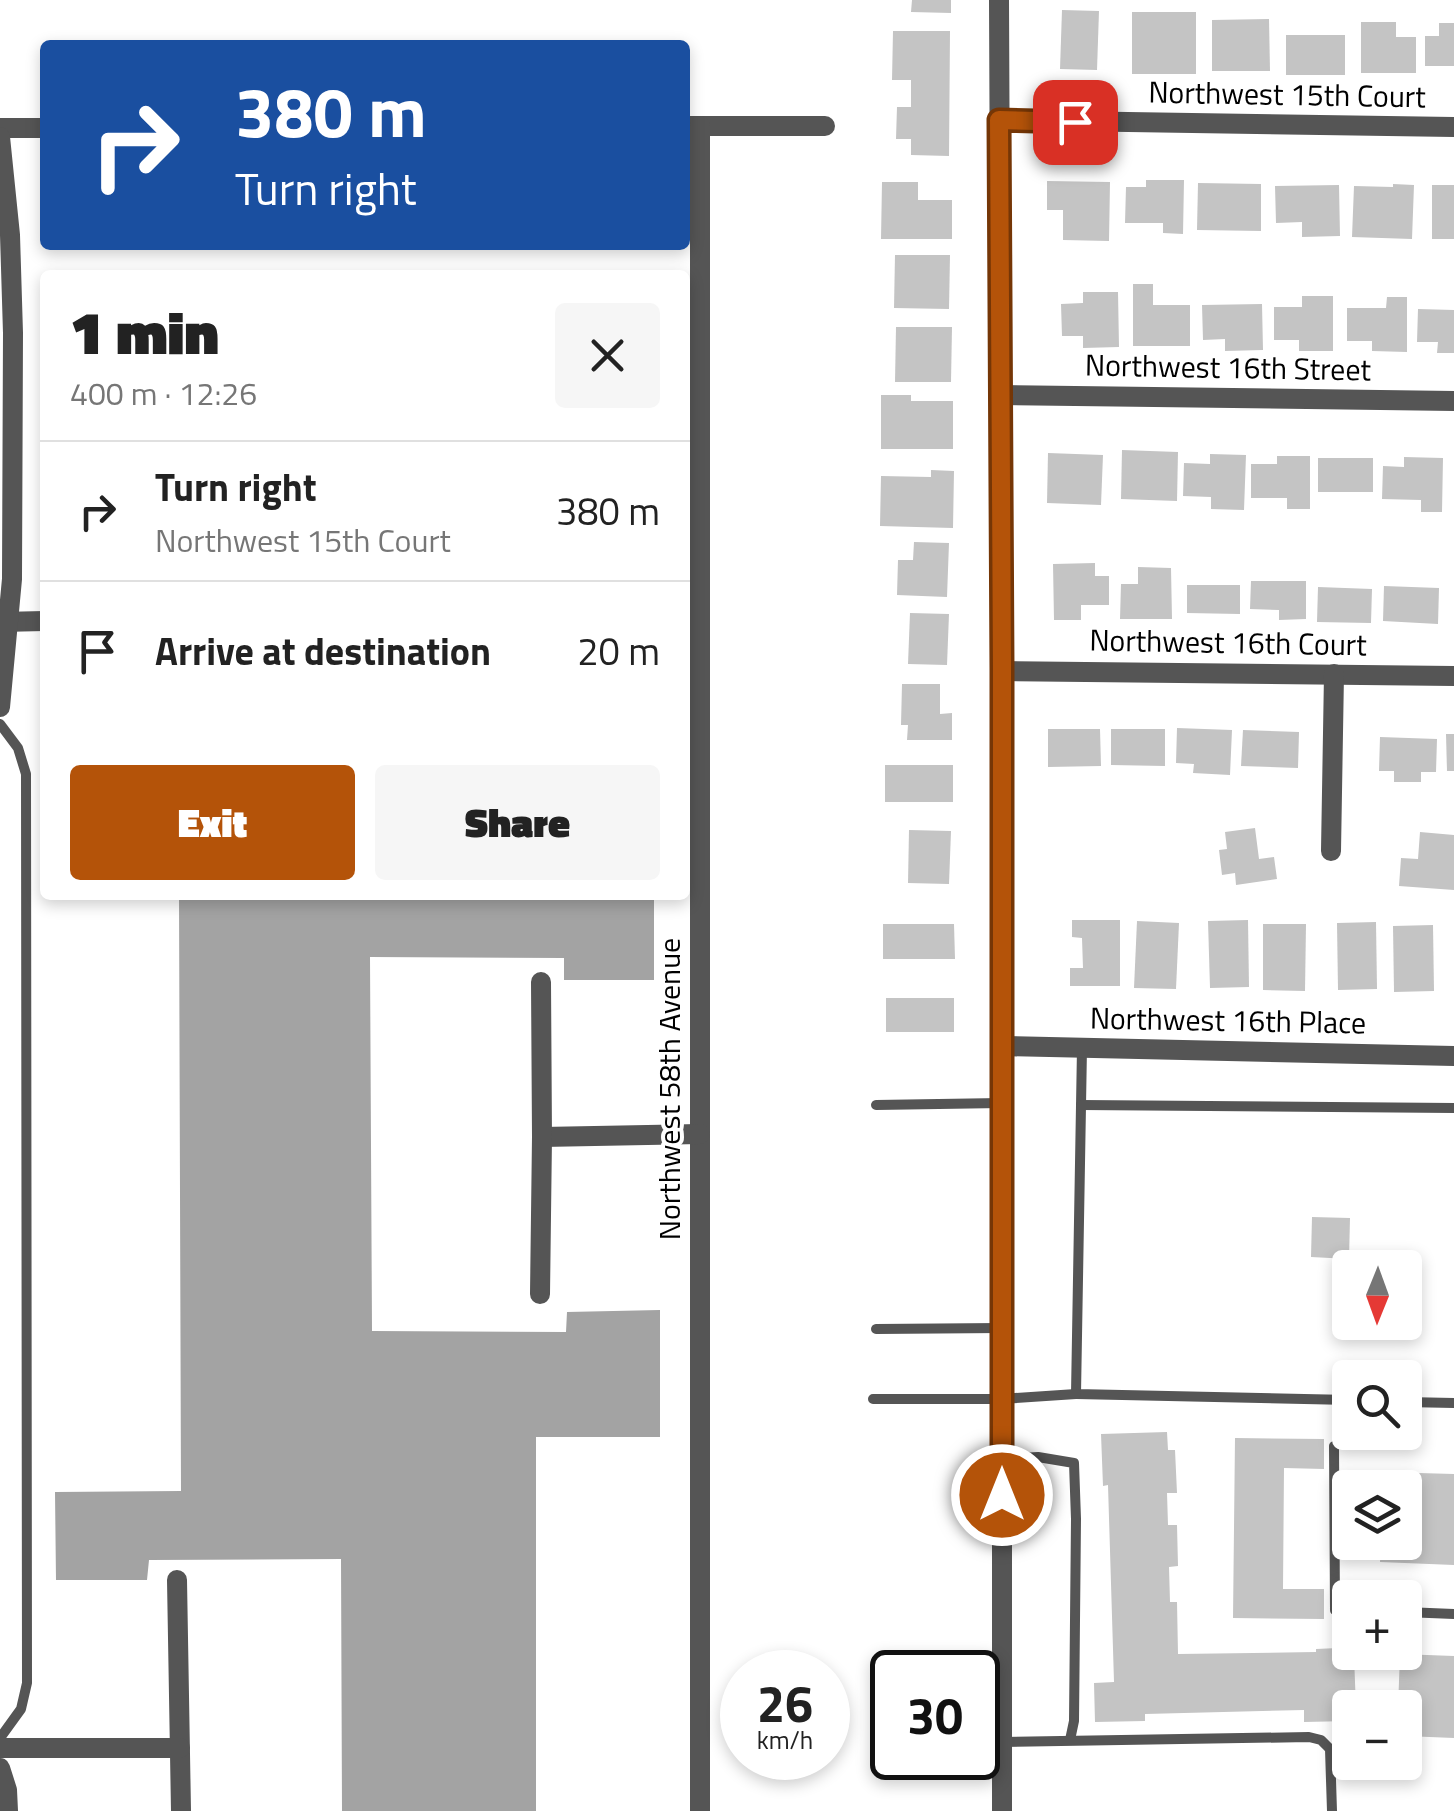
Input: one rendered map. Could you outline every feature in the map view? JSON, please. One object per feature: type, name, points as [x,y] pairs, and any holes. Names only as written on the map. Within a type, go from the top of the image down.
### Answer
[{"type":"street","points":[[999,0],[1002,1811]]},
{"type":"street","name":"Northwest 15th Court","points":[[999,120],[1454,127]]},
{"type":"street","points":[[692,126],[825,126]]},
{"type":"street","name":"Northwest 58th Avenue","points":[[692,126],[700,1134],[700,1811]]},
{"type":"street","points":[[0,128],[40,128]]},
{"type":"street","points":[[0,137],[13,285],[12,503],[0,707]]},
{"type":"street","name":"Northwest 16th Street","points":[[1000,395],[1454,400]]},
{"type":"street","points":[[4,622],[40,620]]},
{"type":"street","name":"Northwest 16th Court","points":[[1002,671],[1454,676]]},
{"type":"street","points":[[1331,850],[1334,674]]},
{"type":"street","points":[[540,1294],[542,982]]},
{"type":"street","name":"Northwest 16th Place","points":[[1001,1046],[1454,1056]]},
{"type":"street","points":[[542,1137],[700,1134]]},
{"type":"street","points":[[177,1580],[181,1811]]},
{"type":"street","points":[[0,1748],[180,1748]]},
{"type":"street","points":[[0,1768],[8,1811]]},
{"type":"lane","points":[[0,724],[18,748],[26,774],[28,1683],[21,1709],[0,1738]]},
{"type":"lane","points":[[1076,1394],[1082,1048]]},
{"type":"lane","points":[[876,1105],[1001,1102]]},
{"type":"lane","points":[[1081,1105],[1454,1108]]},
{"type":"lane","points":[[876,1329],[1001,1328]]},
{"type":"lane","points":[[873,1399],[1002,1400],[1076,1394],[1332,1400]]},
{"type":"lane","points":[[1422,1402],[1454,1403]]},
{"type":"lane","points":[[1334,1450],[1335,1580]]},
{"type":"lane","points":[[1002,1460],[1038,1457],[1074,1463],[1074,1722],[1070,1740]]},
{"type":"lane","points":[[1422,1613],[1454,1614]]},
{"type":"lane","points":[[1002,1742],[1321,1740],[1330,1749],[1332,1811]]},
{"type":"shaded area","points":[[179,900],[654,900],[654,980],[564,980],[564,958],[370,957],[372,1331],[566,1332],[567,1312],[660,1310],[660,1437],[536,1437],[536,1811],[342,1811],[341,1559],[149,1560],[147,1580],[56,1580],[55,1492],[181,1491]]},
{"type":"building","points":[[912,0],[951,0],[951,13],[911,12]]},
{"type":"building","points":[[1062,10],[1099,11],[1097,70],[1060,69]]},
{"type":"building","points":[[1132,12],[1196,12],[1196,74],[1132,74]]},
{"type":"building","points":[[1269,19],[1270,71],[1212,71],[1212,20]]},
{"type":"building","points":[[1361,22],[1396,22],[1396,37],[1416,37],[1416,73],[1361,73]]},
{"type":"building","points":[[1439,23],[1454,23],[1454,66],[1425,66],[1425,36],[1439,36]]},
{"type":"building","points":[[893,31],[950,31],[949,156],[911,155],[911,139],[896,139],[897,107],[911,107],[911,80],[892,80]]},
{"type":"building","points":[[1286,35],[1345,35],[1345,75],[1286,75]]},
{"type":"building","points":[[1146,180],[1184,180],[1183,234],[1163,233],[1163,223],[1125,223],[1126,187],[1146,187]]},
{"type":"building","points":[[1047,181],[1110,182],[1109,241],[1063,240],[1063,210],[1047,210]]},
{"type":"building","points":[[882,182],[918,182],[918,200],[952,200],[952,239],[881,239]]},
{"type":"building","points":[[1198,183],[1261,184],[1261,231],[1197,230]]},
{"type":"building","points":[[1339,185],[1340,236],[1302,237],[1302,222],[1276,223],[1275,186]]},
{"type":"building","points":[[1414,185],[1412,239],[1352,237],[1354,186]]},
{"type":"building","points":[[1432,185],[1454,185],[1454,239],[1432,239]]},
{"type":"building","points":[[895,255],[950,255],[949,309],[894,308]]},
{"type":"building","points":[[1133,284],[1153,284],[1153,305],[1190,305],[1190,346],[1133,346]]},
{"type":"building","points":[[1083,292],[1118,292],[1119,347],[1083,348],[1083,336],[1062,336],[1061,304],[1083,303]]},
{"type":"building","points":[[1302,296],[1333,296],[1333,351],[1299,351],[1299,340],[1274,340],[1274,307],[1302,307]]},
{"type":"building","points":[[1387,297],[1407,297],[1407,352],[1372,351],[1372,341],[1347,341],[1347,308],[1386,308]]},
{"type":"building","points":[[1262,304],[1263,350],[1225,351],[1225,339],[1203,340],[1202,305]]},
{"type":"building","points":[[1418,309],[1454,310],[1454,353],[1437,353],[1438,342],[1417,342]]},
{"type":"building","points":[[896,327],[952,327],[951,382],[895,382]]},
{"type":"building","points":[[881,395],[911,395],[911,401],[953,401],[953,449],[881,449]]},
{"type":"building","points":[[1122,450],[1178,452],[1177,501],[1121,499]]},
{"type":"building","points":[[1048,453],[1103,455],[1101,505],[1047,503]]},
{"type":"building","points":[[1210,454],[1246,455],[1244,510],[1211,509],[1211,497],[1183,496],[1184,463],[1210,464]]},
{"type":"building","points":[[1277,456],[1310,456],[1310,509],[1287,509],[1287,498],[1251,498],[1251,464],[1277,464]]},
{"type":"building","points":[[1404,457],[1443,458],[1442,512],[1421,512],[1421,500],[1382,499],[1383,466],[1404,467]]},
{"type":"building","points":[[1318,458],[1373,458],[1373,492],[1318,492]]},
{"type":"building","points":[[931,470],[954,471],[953,528],[880,526],[881,476],[931,477]]},
{"type":"building","points":[[914,542],[949,543],[947,597],[897,595],[898,560],[913,560]]},
{"type":"building","points":[[1095,563],[1095,576],[1109,576],[1109,605],[1081,605],[1081,620],[1054,620],[1053,564]]},
{"type":"building","points":[[1138,567],[1171,568],[1172,619],[1120,619],[1121,584],[1138,584]]},
{"type":"building","points":[[1251,581],[1306,581],[1306,619],[1279,620],[1279,610],[1250,609]]},
{"type":"building","points":[[1187,585],[1240,585],[1240,614],[1187,613]]},
{"type":"building","points":[[1384,586],[1439,588],[1438,624],[1383,621]]},
{"type":"building","points":[[1318,587],[1372,589],[1371,623],[1317,622]]},
{"type":"building","points":[[910,613],[949,614],[947,665],[908,664]]},
{"type":"building","points":[[902,684],[940,684],[940,714],[952,713],[952,740],[907,740],[908,725],[901,725]]},
{"type":"building","points":[[1177,728],[1232,730],[1230,775],[1193,773],[1194,764],[1176,763]]},
{"type":"building","points":[[1048,729],[1100,729],[1101,766],[1048,767]]},
{"type":"building","points":[[1111,729],[1165,729],[1165,766],[1111,765]]},
{"type":"building","points":[[1243,730],[1299,732],[1298,768],[1241,766]]},
{"type":"building","points":[[1446,734],[1454,734],[1454,771],[1447,771]]},
{"type":"building","points":[[1380,737],[1437,739],[1436,772],[1421,772],[1421,782],[1394,782],[1394,771],[1379,771]]},
{"type":"building","points":[[885,765],[953,765],[953,802],[885,802]]},
{"type":"building","points":[[1255,828],[1259,859],[1274,857],[1277,879],[1236,885],[1235,873],[1222,875],[1219,850],[1227,849],[1225,832]]},
{"type":"building","points":[[909,830],[951,831],[949,884],[908,883]]},
{"type":"building","points":[[1420,832],[1454,835],[1454,890],[1399,886],[1401,858],[1418,859]]},
{"type":"building","points":[[1072,920],[1120,920],[1120,986],[1070,986],[1070,968],[1083,968],[1082,938],[1072,937]]},
{"type":"building","points":[[1248,920],[1249,987],[1210,988],[1208,921]]},
{"type":"building","points":[[1137,921],[1179,923],[1176,989],[1134,988]]},
{"type":"building","points":[[1376,922],[1377,989],[1338,990],[1337,923]]},
{"type":"building","points":[[883,924],[954,924],[955,959],[883,959]]},
{"type":"building","points":[[1263,924],[1306,924],[1305,991],[1263,990]]},
{"type":"building","points":[[1433,925],[1434,991],[1394,992],[1393,926]]},
{"type":"building","points":[[886,998],[954,998],[954,1032],[886,1032]]},
{"type":"building","points":[[1312,1217],[1350,1218],[1349,1250],[1332,1250],[1332,1258],[1311,1257]]},
{"type":"building","points":[[1167,1432],[1168,1450],[1175,1450],[1177,1493],[1167,1493],[1168,1525],[1177,1525],[1178,1566],[1169,1567],[1170,1602],[1177,1602],[1178,1654],[1316,1652],[1332,1648],[1332,1670],[1355,1670],[1355,1690],[1332,1690],[1332,1721],[1304,1722],[1304,1710],[1145,1714],[1145,1721],[1095,1722],[1094,1683],[1114,1682],[1108,1485],[1103,1486],[1101,1434]]},
{"type":"building","points":[[1235,1438],[1324,1439],[1324,1469],[1284,1468],[1283,1589],[1324,1589],[1324,1619],[1233,1618]]},
{"type":"building","points":[[1422,1473],[1454,1474],[1454,1565],[1380,1562],[1422,1560]]},
{"type":"building","points":[[1422,1655],[1454,1656],[1454,1738],[1422,1737],[1422,1690],[1399,1690],[1399,1670],[1422,1670]]},
{"type":"route","points":[[1002,1495],[999,120],[1075,122]]}]
